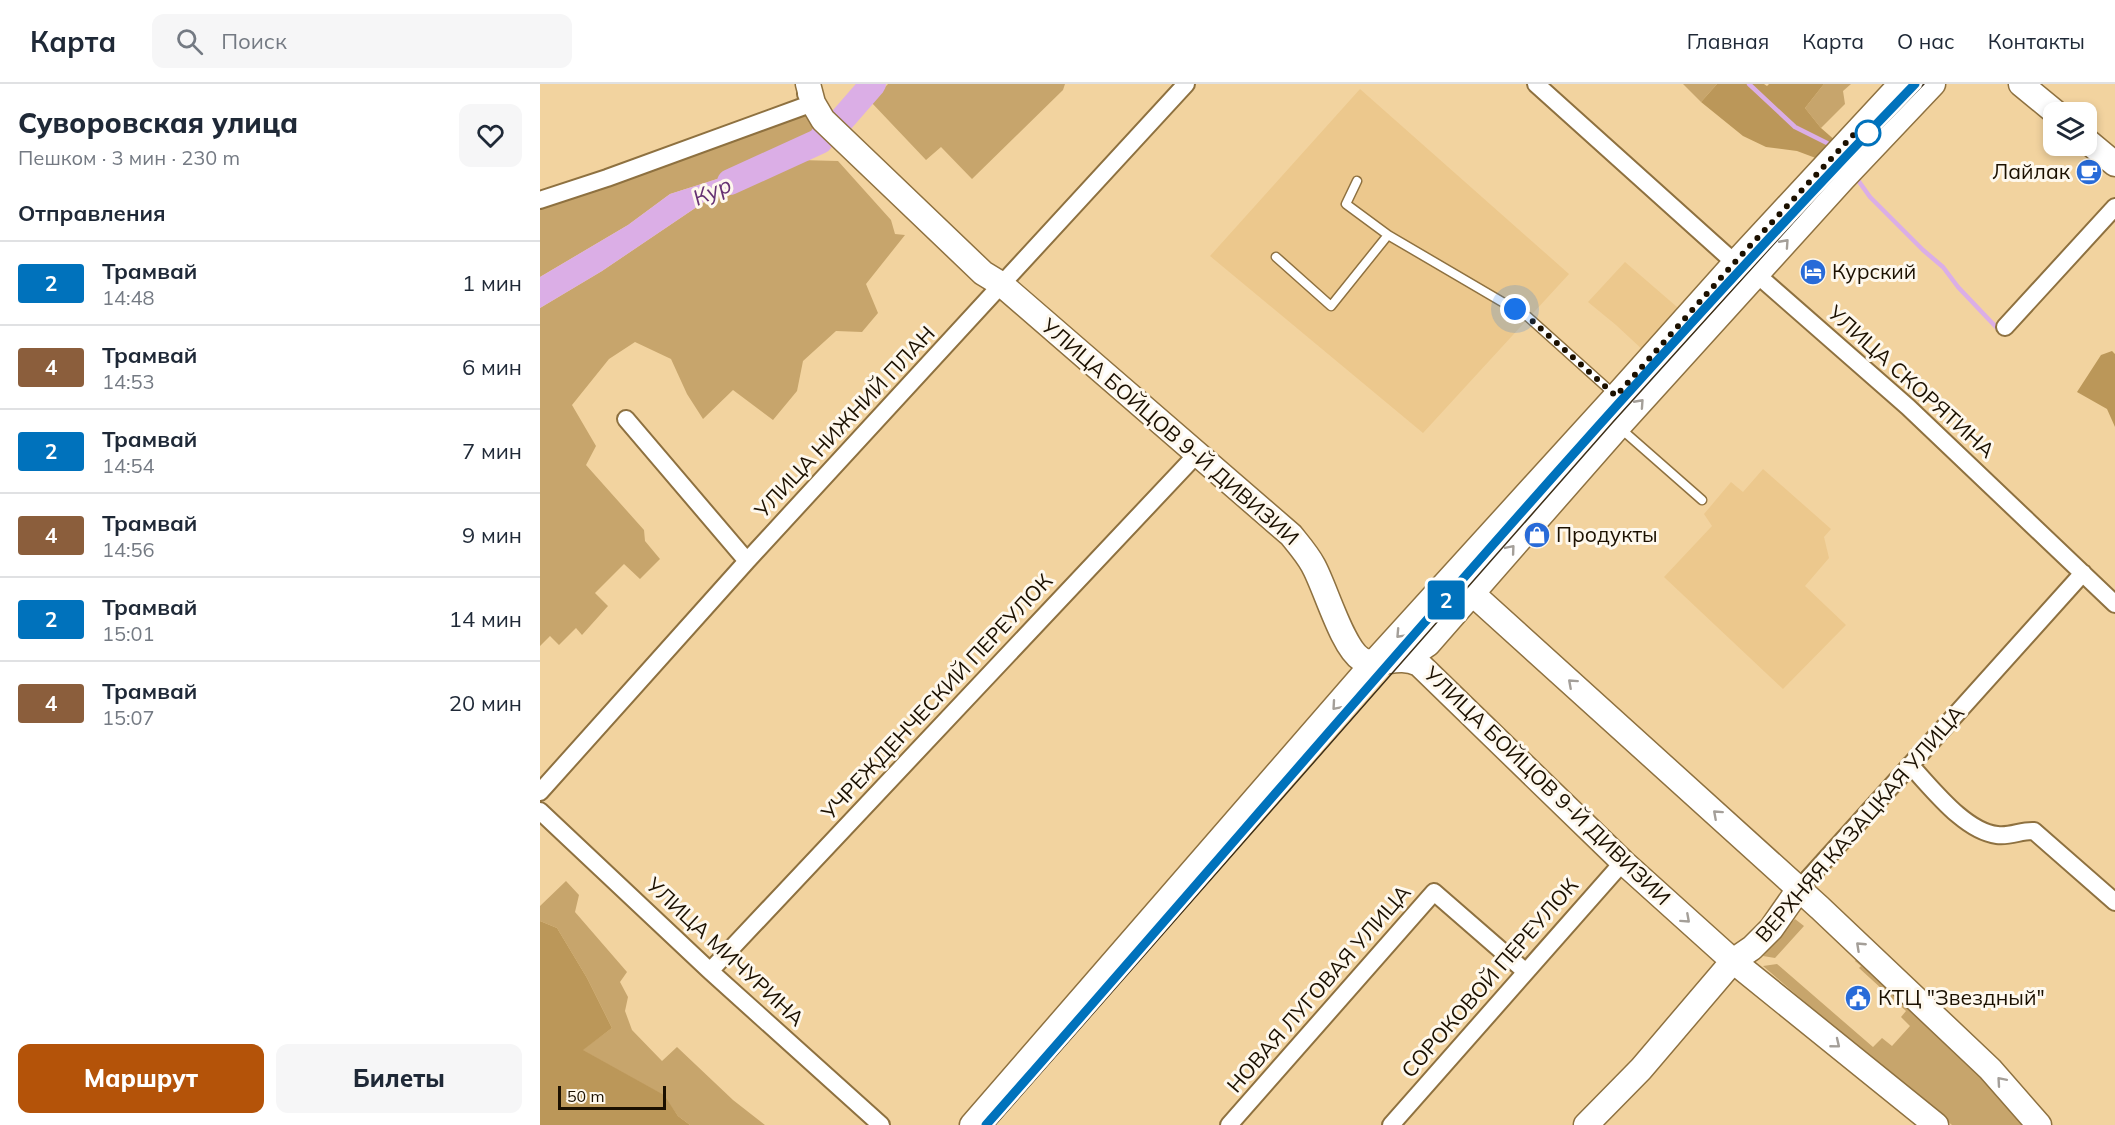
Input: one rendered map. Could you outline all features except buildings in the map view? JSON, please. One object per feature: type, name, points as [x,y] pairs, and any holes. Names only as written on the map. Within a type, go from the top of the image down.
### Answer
[{"type":"street","points":[[540,200],[821,111],[798,84]]},
{"type":"street","name":"УЛИЦА НИЖНИЙ ПЛАН","points":[[540,792],[747,561],[1186,84]]},
{"type":"street","name":"УЛИЦА СКОРЯТИНА","points":[[1536,84],[1735,262],[1746,265],[1870,372],[2115,603]]},
{"type":"street","points":[[1406,659],[1428,644],[1474,594],[1611,415],[1735,262],[1901,84]]},
{"type":"street","points":[[972,1125],[1374,662],[1449,581],[1611,415],[1757,274],[1843,179],[1934,84]]},
{"type":"street","points":[[2021,84],[2043,102]]},
{"type":"street","name":"УЛИЦА БОЙЦОВ 9-Й ДИВИЗИИ","points":[[821,111],[983,273],[1001,284],[1291,535],[1313,565],[1352,651],[1359,658],[1374,662],[1406,659],[1419,664],[1623,862],[1733,961],[1936,1125]]},
{"type":"street","points":[[2097,149],[2115,164]]},
{"type":"street","points":[[2004,327],[2115,207]]},
{"type":"street","points":[[626,419],[747,561]]},
{"type":"street","name":"УЧРЕЖДЕНЧЕСКИЙ ПЕРЕУЛОК","points":[[710,971],[1197,454]]},
{"type":"street","name":"ВЕРХНЯЯ КАЗАЦКАЯ УЛИЦА","points":[[1586,1125],[1641,1069],[1733,961],[1752,948],[1771,929],[1799,889],[2083,573]]},
{"type":"street","points":[[1449,581],[1474,594],[1799,889],[1990,1069],[2039,1125]]},
{"type":"street","points":[[1449,581],[1432,612],[1428,644],[1438,675],[1458,700]]},
{"type":"street","points":[[1910,765],[1971,826],[1997,835],[2034,831],[2115,902]]},
{"type":"street","name":"УЛИЦА МИЧУРИНА","points":[[540,811],[710,971],[880,1125]]},
{"type":"street","name":"СОРОКОВОЙ ПЕРЕУЛОК","points":[[1391,1125],[1623,862]]},
{"type":"street","name":"НОВАЯ ЛУГОВАЯ УЛИЦА","points":[[1229,1125],[1434,892],[1526,972]]},
{"type":"lane","points":[[1357,181],[1346,204],[1388,235],[1528,317],[1611,415],[1702,500]]},
{"type":"lane","points":[[1276,257],[1332,306],[1388,235]]},
{"type":"shaded area","points":[[888,84],[1065,84],[1063,90],[972,179],[941,147],[926,160],[871,102]]},
{"type":"shaded area","points":[[1683,84],[1717,84],[1701,102]]},
{"type":"shaded area","points":[[1717,84],[1764,84],[1767,86],[1769,84],[1824,84],[1805,108],[1821,128],[1837,142],[1821,160],[1797,151],[1766,147],[1743,136],[1701,102]]},
{"type":"shaded area","points":[[1824,84],[1851,84],[1843,91],[1845,104],[1821,128],[1805,108]]},
{"type":"shaded area","points":[[1360,89],[1569,274],[1423,433],[1210,256]]},
{"type":"shaded area","points":[[803,110],[822,128],[811,143],[761,165],[670,194],[628,225],[540,277],[540,203]]},
{"type":"shaded area","points":[[799,160],[838,161],[891,220],[895,234],[905,235],[866,284],[878,313],[862,332],[836,331],[803,361],[797,391],[773,420],[733,390],[703,419],[687,394],[671,359],[635,342],[609,359],[572,405],[596,446],[586,465],[644,530],[645,541],[660,559],[640,579],[624,564],[595,593],[608,606],[582,635],[576,628],[559,645],[550,636],[540,646],[540,308],[602,271],[713,196],[760,173]]},
{"type":"shaded area","points":[[1625,262],[1684,313],[1645,352],[1588,302]]},
{"type":"shaded area","points":[[2112,351],[2115,354],[2115,427],[2107,409],[2077,392],[2101,355]]},
{"type":"shaded area","points":[[1763,469],[1831,529],[1824,537],[1829,558],[1805,586],[1846,625],[1783,689],[1664,577],[1712,526],[1704,514],[1731,482],[1743,492]]},
{"type":"shaded area","points":[[566,881],[579,895],[575,912],[627,972],[620,982],[628,997],[625,1011],[632,1030],[662,1061],[677,1047],[733,1100],[765,1125],[690,1125],[678,1116],[663,1095],[582,1050],[612,1028],[587,978],[557,928],[540,921],[540,906]]},
{"type":"shaded area","points":[[1795,919],[1804,926],[1775,958],[1763,956]]},
{"type":"shaded area","points":[[540,921],[557,928],[587,978],[612,1028],[583,1050],[664,1095],[678,1116],[690,1125],[540,1125]]},
{"type":"shaded area","points":[[1858,957],[2034,1125],[1952,1125],[1763,966],[1777,964],[1873,1047],[1882,1038],[1892,1046],[1910,1026],[1901,1017],[1906,1011],[1859,968],[1861,966],[1855,961]]},
{"type":"water","points":[[761,165],[761,173],[713,196],[602,271],[540,308],[540,277],[628,225],[670,194]]},
{"type":"waterway","name":"Кур","points":[[730,182],[820,141],[873,84]]},
{"type":"waterway","points":[[1749,84],[1795,127],[1827,143]]},
{"type":"waterway","points":[[1855,176],[1870,197],[1943,267],[1958,287],[1996,327]]},
{"type":"tram line","name":"2","points":[[986,1125],[1608,417],[1841,160],[1915,84]]},
{"type":"tram line","points":[[995,1125],[1613,422],[1846,164],[1924,84]]},
{"type":"place","name":"Лайлак","points":[[2089,172]]},
{"type":"place","name":"Курский","points":[[1813,272]]},
{"type":"place","name":"Продукты","points":[[1537,535]]},
{"type":"place","name":"КТЦ \"Звездный\"","points":[[1858,998]]},
{"type":"route","points":[[1515,309],[1528,317],[1616,396],[1735,262],[1856,132],[1868,133]]}]
